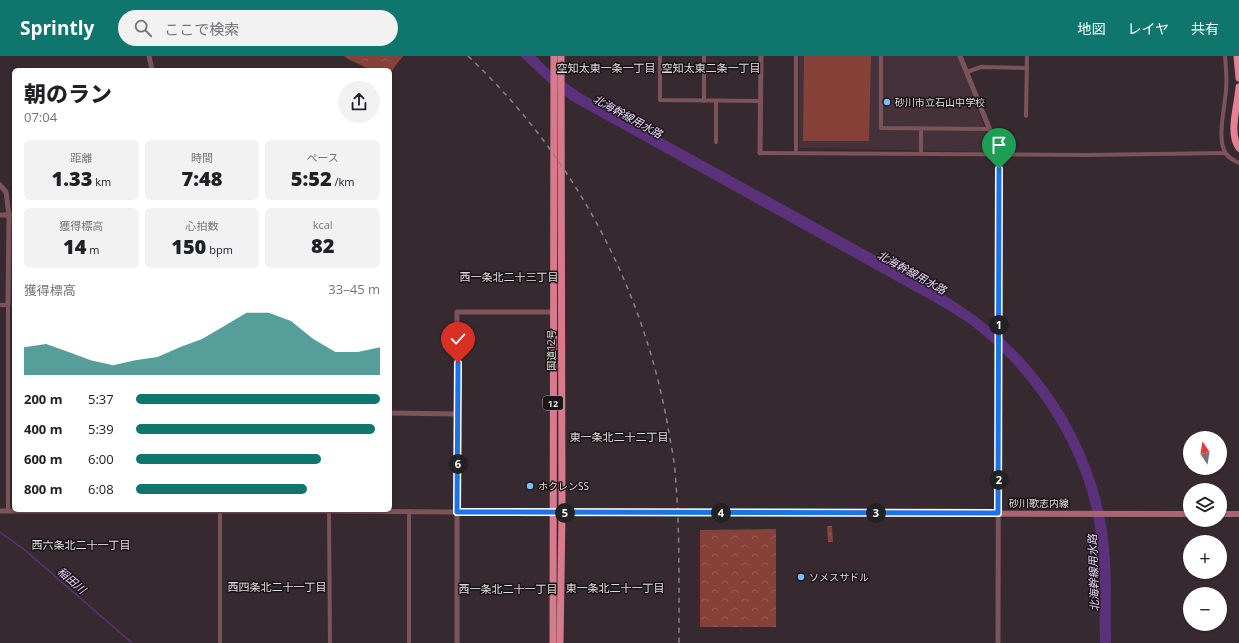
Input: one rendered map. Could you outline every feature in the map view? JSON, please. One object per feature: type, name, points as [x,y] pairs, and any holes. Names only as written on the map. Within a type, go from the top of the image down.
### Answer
[{"type":"highway","points":[[1237,56],[1239,78]]},
{"type":"highway","name":"国道12号","points":[[553,643],[552,513],[554,139],[557,99],[557,59]]},
{"type":"highway","points":[[1239,87],[1234,137],[1239,148]]},
{"type":"highway","name":"国道12号","points":[[557,99],[561,148],[562,513],[560,643]]},
{"type":"main road","name":"砂川歌志内線","points":[[552,513],[1183,514]]},
{"type":"main road","points":[[1227,514],[1239,514]]},
{"type":"street","points":[[149,56],[152,68]]},
{"type":"street","points":[[660,56],[660,100],[760,101]]},
{"type":"street","points":[[704,56],[704,101]]},
{"type":"street","points":[[761,56],[760,153],[1087,155],[1225,153]]},
{"type":"street","points":[[796,56],[796,153]]},
{"type":"street","points":[[881,56],[880,128],[990,129]]},
{"type":"street","points":[[960,56],[990,129],[997,154],[999,169],[998,643]]},
{"type":"street","points":[[1026,116],[1027,56]]},
{"type":"street","points":[[1225,56],[1226,90],[1222,134],[1223,148],[1225,153],[1231,159],[1239,163]]},
{"type":"street","points":[[967,72],[982,67],[1027,68]]},
{"type":"street","points":[[716,101],[716,142]]},
{"type":"street","points":[[921,129],[921,154]]},
{"type":"street","points":[[0,185],[6,192],[12,215],[8,305],[8,510]]},
{"type":"street","points":[[0,215],[12,215]]},
{"type":"street","points":[[0,305],[8,305]]},
{"type":"street","points":[[457,643],[457,312],[554,312]]},
{"type":"street","points":[[392,413],[458,414]]},
{"type":"street","points":[[0,511],[12,510]]},
{"type":"street","points":[[392,511],[552,513]]},
{"type":"street","points":[[409,511],[409,643]]},
{"type":"street","points":[[220,512],[220,643]]},
{"type":"street","points":[[329,512],[330,643]]},
{"type":"shaded area","points":[[520,56],[536,56],[546,67],[569,86],[582,94],[929,285],[976,316],[1012,347],[1050,392],[1066,416],[1091,469],[1100,497],[1110,554],[1111,643],[1100,643],[1098,548],[1091,505],[1083,477],[1071,449],[1041,398],[1023,374],[1003,353],[981,333],[936,303],[570,100]]},
{"type":"shaded area","name":"砂川市立石山中学校","points":[[799,56],[958,56],[994,152],[799,148]]},
{"type":"green space","points":[[344,56],[403,56],[392,70],[392,68],[367,68]]},
{"type":"green space","points":[[804,56],[871,56],[869,141],[803,141]]},
{"type":"green space","points":[[827,526],[832,526],[833,542],[828,542]]},
{"type":"green space","points":[[776,529],[776,627],[700,627],[700,530]]},
{"type":"waterway","name":"稲田川","points":[[0,532],[26,551],[132,643]]},
{"type":"railway","points":[[468,56],[506,95],[541,137],[572,181],[599,228],[623,277],[642,327],[658,380],[675,466],[679,579],[679,643]]},
{"type":"place","name":"砂川市立石山中学校","points":[[887,102]]},
{"type":"place","name":"ホクレンSS","points":[[530,486]]},
{"type":"place","name":"ソメスサドル","points":[[801,577]]},
{"type":"district","name":"空知太東一条一丁目","points":[[606,67]]},
{"type":"district","name":"空知太東二条一丁目","points":[[711,67]]},
{"type":"district","name":"西一条北二十三丁目","points":[[509,276]]},
{"type":"district","name":"東一条北二十二丁目","points":[[619,436]]},
{"type":"district","name":"西六条北二十一丁目","points":[[81,544]]},
{"type":"district","name":"西四条北二十一丁目","points":[[277,586]]},
{"type":"district","name":"東一条北二十一丁目","points":[[615,587]]},
{"type":"district","name":"西一条北二十一丁目","points":[[508,588]]},
{"type":"route","points":[[458,363],[457,512],[998,513],[999,169]]},
{"type":"water label","name":"北海幹線用水路","points":[[628,116]]},
{"type":"water label","name":"北海幹線用水路","points":[[912,272]]},
{"type":"water label","name":"北海幹線用水路","points":[[1093,573]]}]
